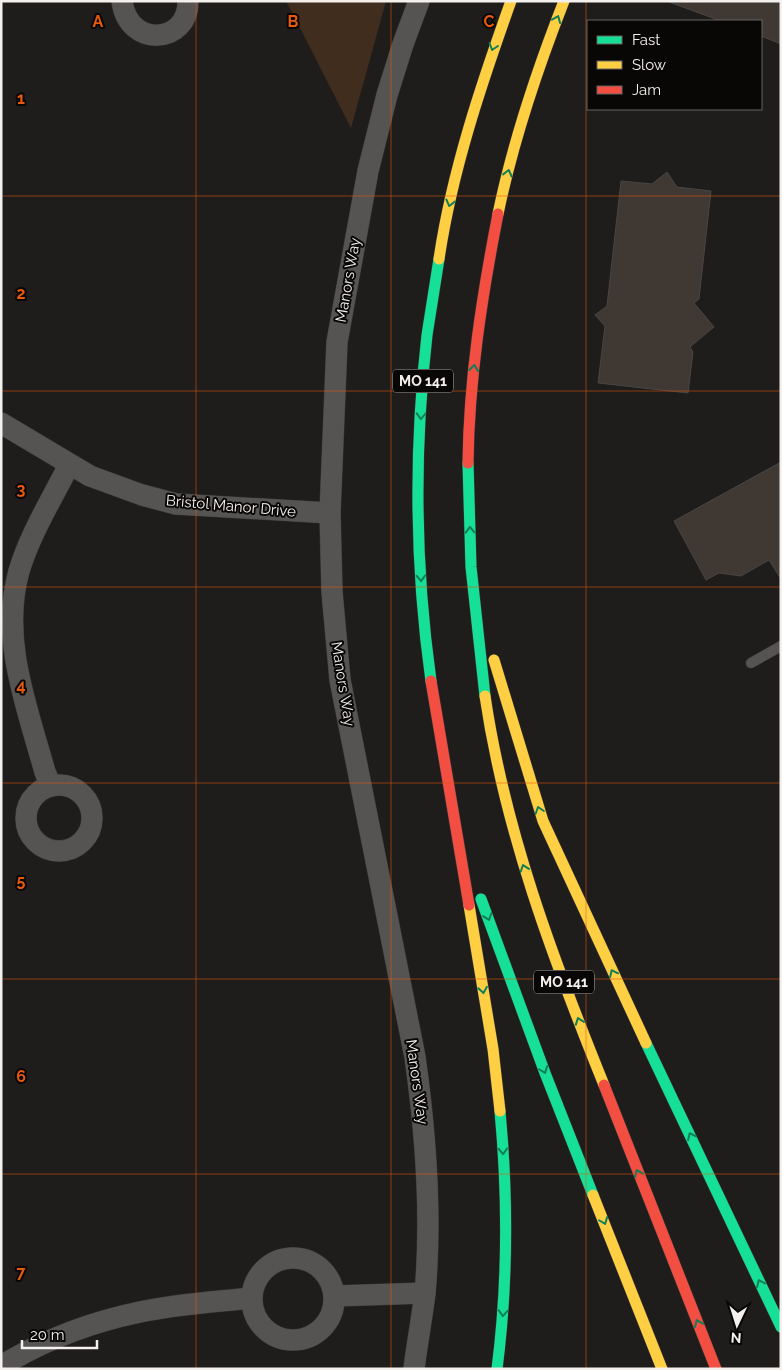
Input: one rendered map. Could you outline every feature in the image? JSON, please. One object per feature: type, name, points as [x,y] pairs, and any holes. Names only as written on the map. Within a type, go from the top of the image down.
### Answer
[{"type":"highway","name":"MO 141","points":[[511,1],[496,39],[468,127],[447,216],[431,306],[422,400],[418,492],[421,584],[431,677],[447,769],[479,893],[545,1073],[662,1369]]},
{"type":"highway","name":"MO 141","points":[[564,1],[550,35],[521,123],[498,211],[482,302],[471,405],[468,489],[471,579],[480,673],[497,764],[519,853],[549,943],[582,1032],[716,1369]]},
{"type":"highway","points":[[471,579],[515,733],[543,821],[781,1327]]},
{"type":"highway","points":[[447,769],[497,1074],[504,1149],[506,1264],[497,1369]]},
{"type":"street","points":[[122,1],[123,12],[135,29],[144,34],[154,36],[169,32],[182,23],[187,13],[188,1]]},
{"type":"street","name":"Manors Way","points":[[414,1369],[425,1293],[428,1218],[421,1101],[415,1057],[340,680],[332,592],[330,514],[337,342],[368,172],[387,95],[419,1]]},
{"type":"street","name":"Bristol Manor Drive","points":[[1,423],[69,464],[111,484],[176,504],[330,514]]},
{"type":"street","points":[[51,786],[45,772],[15,660],[12,608],[20,571],[29,545],[69,464]]},
{"type":"street","points":[[290,1257],[305,1258],[314,1262],[328,1275],[335,1296],[333,1311],[328,1322],[318,1332],[305,1339],[289,1340],[275,1337],[261,1326],[254,1313],[251,1298],[255,1281],[263,1269],[276,1260],[290,1257]]},
{"type":"street","points":[[335,1296],[425,1293]]},
{"type":"street","points":[[1,1366],[23,1353],[67,1333],[108,1320],[149,1310],[251,1298]]},
{"type":"lane","points":[[751,663],[781,646]]},
{"type":"shaded area","points":[[286,1],[386,1],[351,128],[295,18]]},
{"type":"building","points":[[781,1],[781,44],[762,36],[762,20],[718,20],[669,2]]},
{"type":"building","points":[[667,172],[677,187],[711,191],[699,299],[694,303],[714,327],[690,347],[693,352],[688,393],[598,383],[605,326],[595,315],[607,306],[621,181],[652,184]]},
{"type":"building","points":[[781,462],[781,579],[769,560],[741,576],[719,573],[706,580],[674,521]]},
{"type":"traffic: fast","points":[[431,681],[419,551],[418,465],[427,335],[439,259]]},
{"type":"traffic: fast","points":[[468,463],[471,567],[485,696]]},
{"type":"traffic: fast","points":[[481,899],[545,1073],[593,1195]]},
{"type":"traffic: fast","points":[[646,1043],[781,1327]]},
{"type":"traffic: fast","points":[[497,1369],[501,1337],[506,1240],[503,1143],[500,1111]]},
{"type":"traffic: slow","points":[[439,259],[452,193],[469,128],[478,96],[511,1]]},
{"type":"traffic: slow","points":[[498,214],[526,106],[564,1]]},
{"type":"traffic: slow","points":[[494,660],[543,821],[646,1043]]},
{"type":"traffic: slow","points":[[485,696],[505,796],[518,845],[549,942],[604,1085]]},
{"type":"traffic: slow","points":[[469,905],[493,1049],[500,1111]]},
{"type":"traffic: slow","points":[[593,1195],[662,1369]]},
{"type":"traffic: jam","points":[[468,463],[471,400],[477,338],[498,214]]},
{"type":"traffic: jam","points":[[431,681],[469,905]]},
{"type":"traffic: jam","points":[[604,1085],[716,1369]]}]
